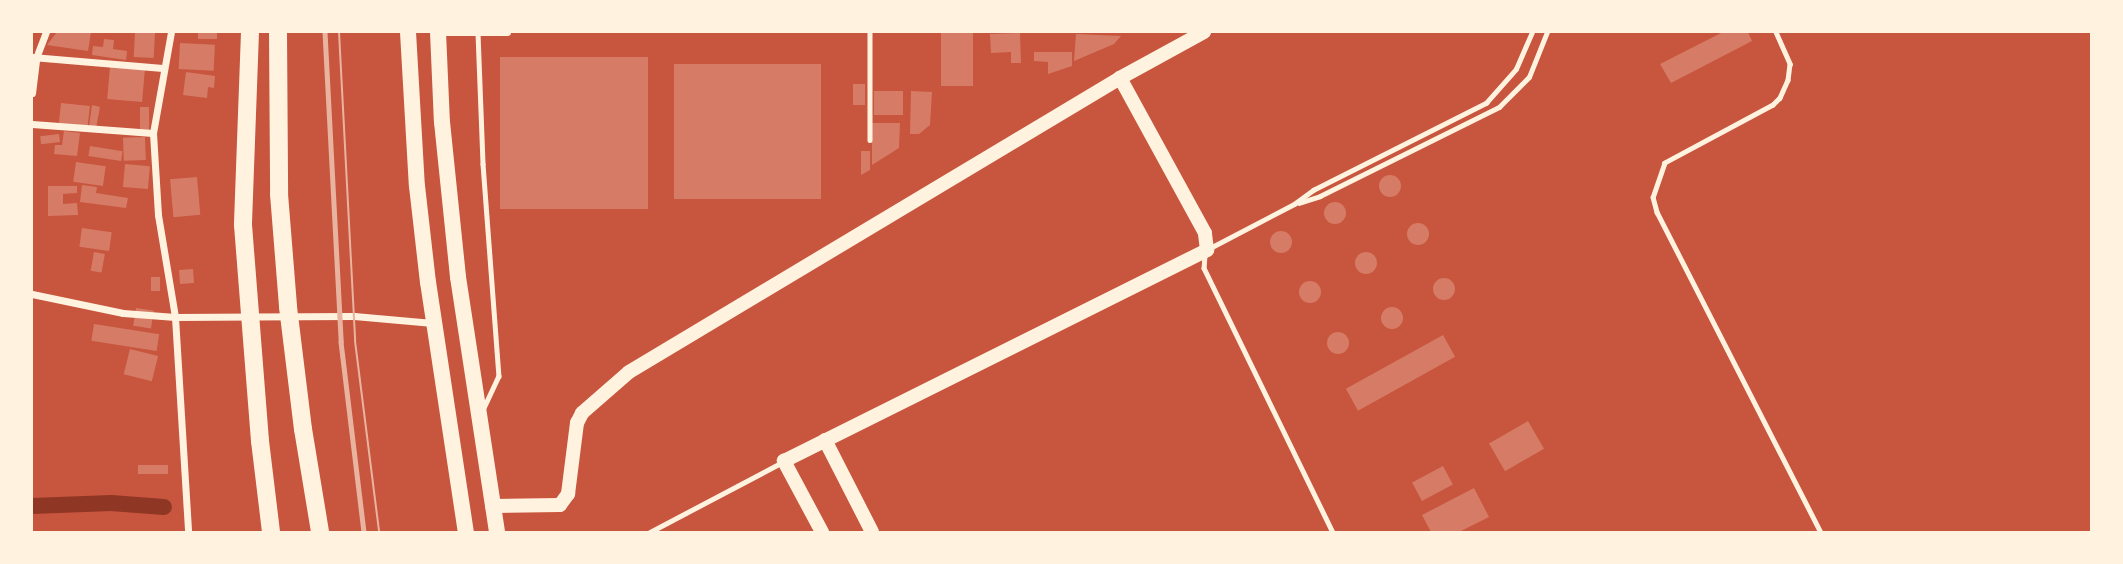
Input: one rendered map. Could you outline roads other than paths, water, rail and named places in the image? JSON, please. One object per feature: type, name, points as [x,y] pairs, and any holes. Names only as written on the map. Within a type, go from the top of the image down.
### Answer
[{"type":"highway","points":[[250,32],[243,225],[260,441],[271,533]]},
{"type":"highway","points":[[278,32],[279,194],[288,306],[303,429],[320,533]]},
{"type":"highway","points":[[408,32],[417,186],[434,323],[466,533]]},
{"type":"highway","points":[[438,32],[449,198],[496,533]]},
{"type":"main road","points":[[492,506],[560,505],[568,494],[578,423],[582,413],[629,372],[1120,78],[1205,32]]},
{"type":"main road","points":[[822,533],[784,461],[1207,250],[1205,233],[1120,78]]},
{"type":"main road","points":[[825,440],[872,533]]},
{"type":"street","points":[[32,93],[34,58],[46,32]]},
{"type":"street","points":[[171,32],[153,133],[158,215],[176,317],[188,533]]},
{"type":"street","points":[[438,32],[507,32]]},
{"type":"street","points":[[34,58],[163,68]]},
{"type":"street","points":[[32,124],[153,133]]},
{"type":"street","points":[[32,294],[123,313],[176,317],[354,316],[434,323]]},
{"type":"lane","points":[[478,32],[482,164],[499,376],[479,421]]},
{"type":"lane","points":[[870,32],[870,139]]},
{"type":"lane","points":[[1333,533],[1204,268],[1207,250],[1294,204],[1313,190],[1486,103],[1507,82],[1523,57],[1532,32]]},
{"type":"lane","points":[[1294,204],[1320,196],[1479,118],[1519,90],[1539,58],[1547,32]]},
{"type":"lane","points":[[1776,32],[1790,64],[1788,80],[1780,98],[1773,105],[1665,163],[1653,197],[1657,212],[1821,533]]},
{"type":"lane","points":[[650,533],[784,461]]},
{"type":"waterway","points":[[32,506],[111,503],[164,507]]},
{"type":"tram line","points":[[339,32],[355,341],[379,532]]},
{"type":"railway","points":[[325,32],[341,342],[364,532]]}]
